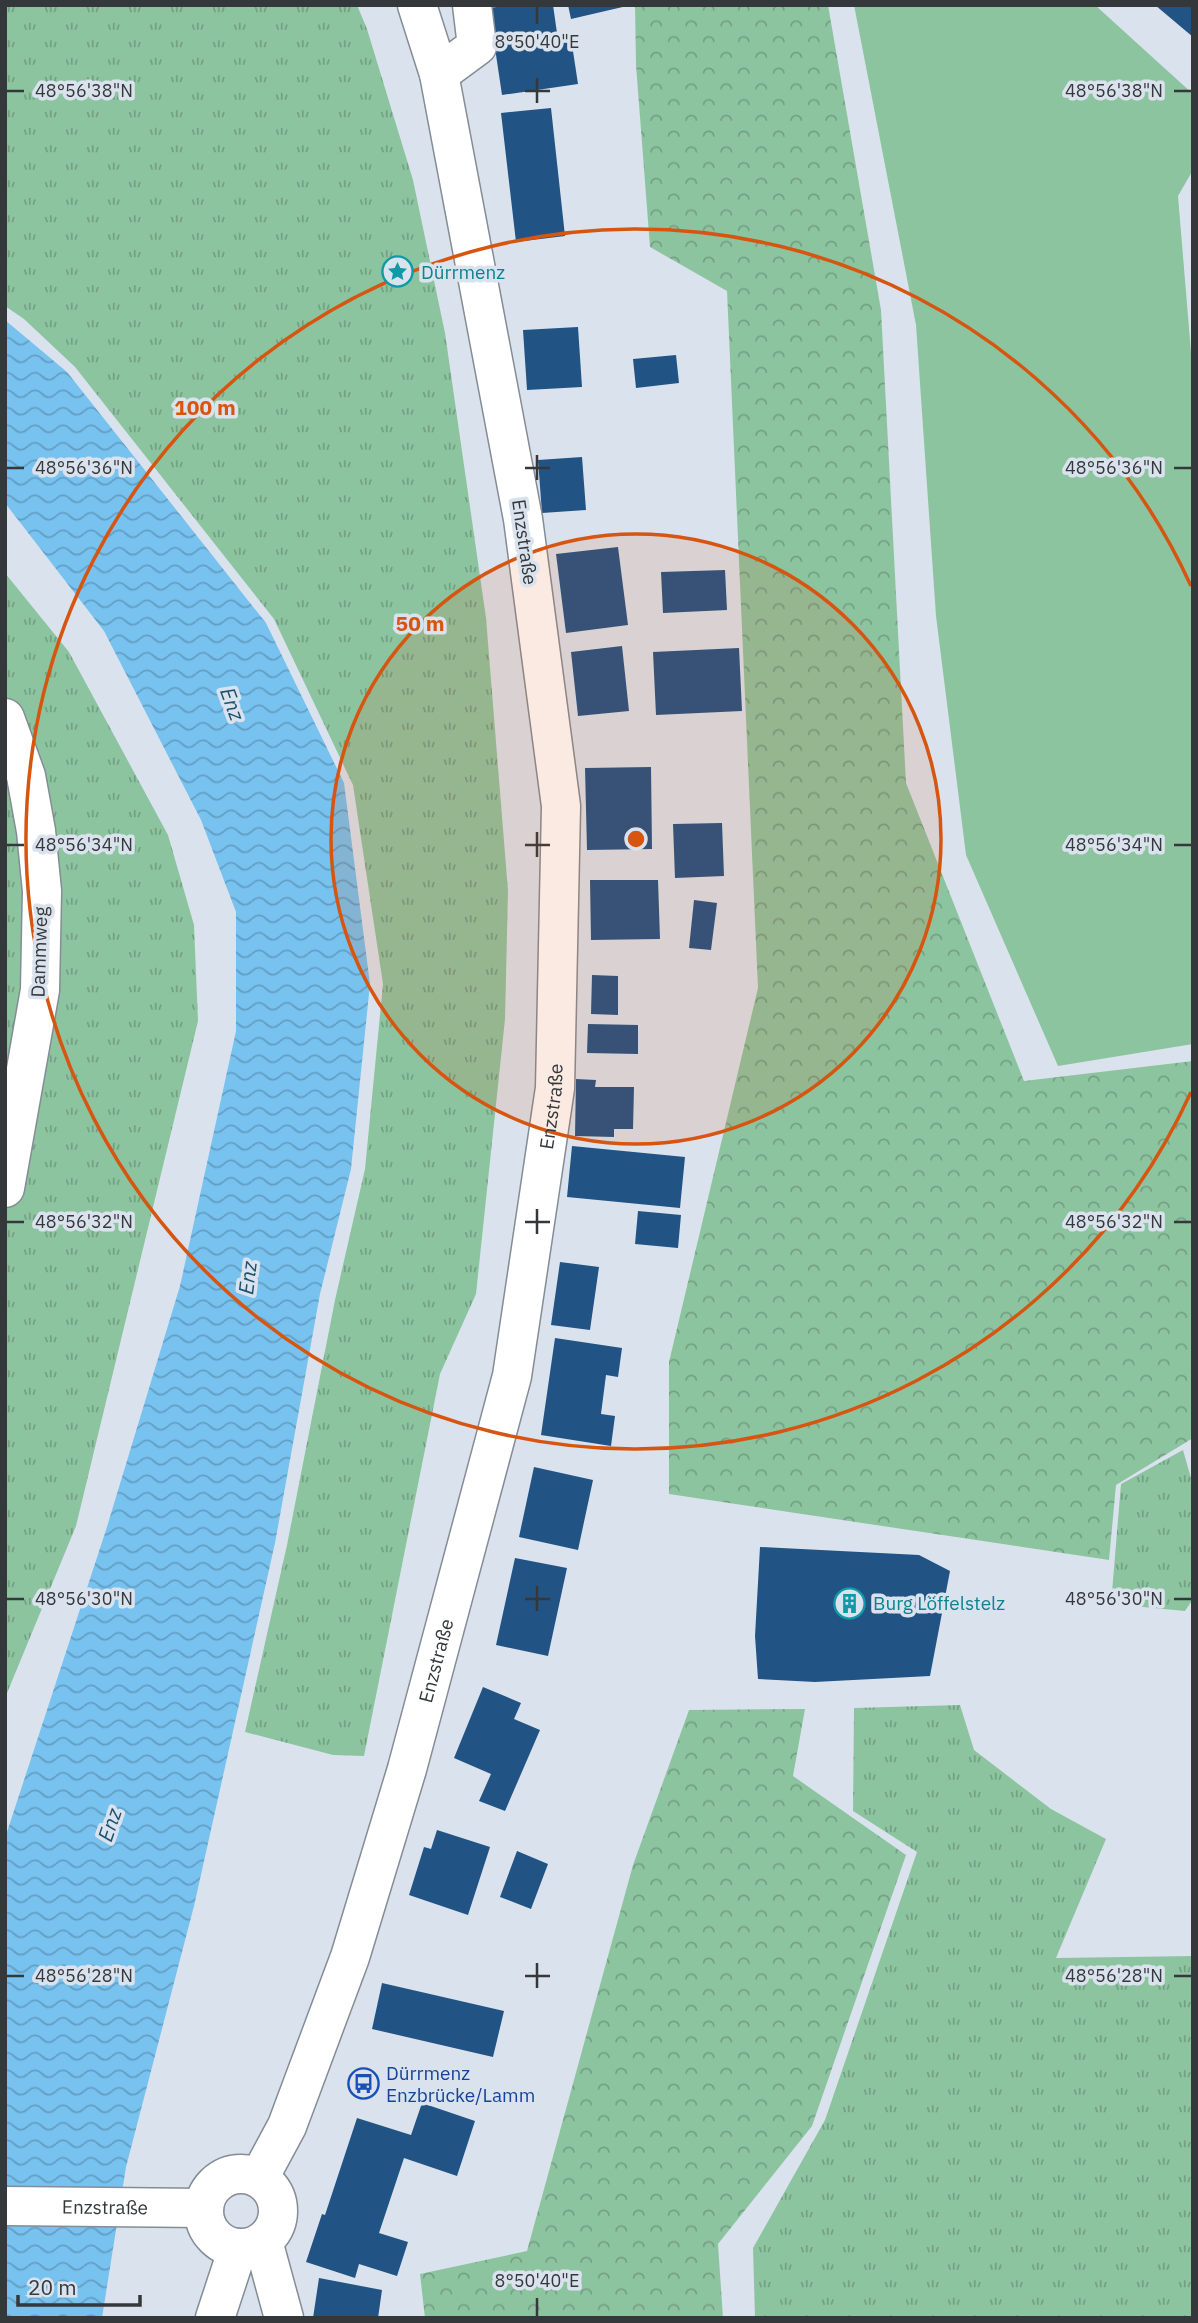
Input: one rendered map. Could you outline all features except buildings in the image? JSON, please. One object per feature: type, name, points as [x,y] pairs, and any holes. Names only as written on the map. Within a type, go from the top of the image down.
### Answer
[{"type":"main road","name":"Enzstraße","points":[[259,2178],[287,2126],[350,1957],[410,1756],[512,1376],[555,1088],[561,806],[523,519],[439,74],[417,5]]},
{"type":"main road","points":[[439,74],[477,46],[472,5]]},
{"type":"main road","name":"Dammweg","points":[[5,718],[26,776],[37,831],[42,891],[40,990],[5,1188]]},
{"type":"main road","points":[[234,2174],[247,2174],[259,2178],[275,2196],[278,2208],[271,2232],[250,2244],[227,2245],[217,2239],[205,2220],[186,2208],[206,2196],[223,2178],[234,2174]]},
{"type":"main road","name":"Enzstraße","points":[[5,2206],[186,2208]]},
{"type":"main road","points":[[215,2318],[250,2244]]},
{"type":"main road","points":[[250,2244],[284,2318]]},
{"type":"green space","points":[[5,5],[357,5],[367,29],[413,180],[445,333],[486,618],[508,891],[505,1019],[476,1294],[440,1374],[364,1756],[333,1755],[245,1732],[365,1169],[383,984],[353,785],[274,619],[75,367],[24,319],[5,306]]},
{"type":"green space","points":[[635,5],[828,5],[881,310],[906,783],[1024,1081],[1193,1061],[1193,1438],[1116,1485],[1109,1560],[669,1494],[669,1362],[758,988],[727,291],[650,247],[636,65]]},
{"type":"green space","points":[[854,5],[1095,5],[1193,94],[1193,170],[1178,196],[1193,376],[1193,1044],[1058,1066],[966,855],[936,616],[916,325]]},
{"type":"green space","points":[[5,573],[69,652],[168,835],[194,925],[198,1021],[76,1526],[5,1698]]},
{"type":"green space","points":[[1183,1450],[1193,1485],[1193,1599],[1185,1611],[1111,1604],[1121,1484]]},
{"type":"green space","points":[[960,1705],[974,1750],[1051,1809],[1106,1839],[1056,1958],[1193,1956],[1193,2318],[755,2318],[753,2248],[825,2120],[917,1852],[853,1811],[854,1708]]},
{"type":"green space","points":[[805,1709],[793,1776],[906,1855],[812,2126],[718,2244],[723,2318],[425,2318],[420,2274],[527,2251],[633,1865],[689,1710]]},
{"type":"water","name":"Enz","points":[[5,320],[67,372],[266,623],[344,783],[370,984],[351,1169],[320,1294],[275,1543],[194,1906],[126,2167],[102,2318],[5,2318],[5,1838],[106,1530],[180,1286],[236,1031],[236,912],[201,820],[104,631],[5,503]]},
{"type":"place","name":"Dürrmenz","points":[[398,272]]},
{"type":"place","name":"Burg Löffelstelz","points":[[850,1603]]},
{"type":"place","name":"Dürrmenz Enzbrücke/Lamm","points":[[363,2084]]}]
